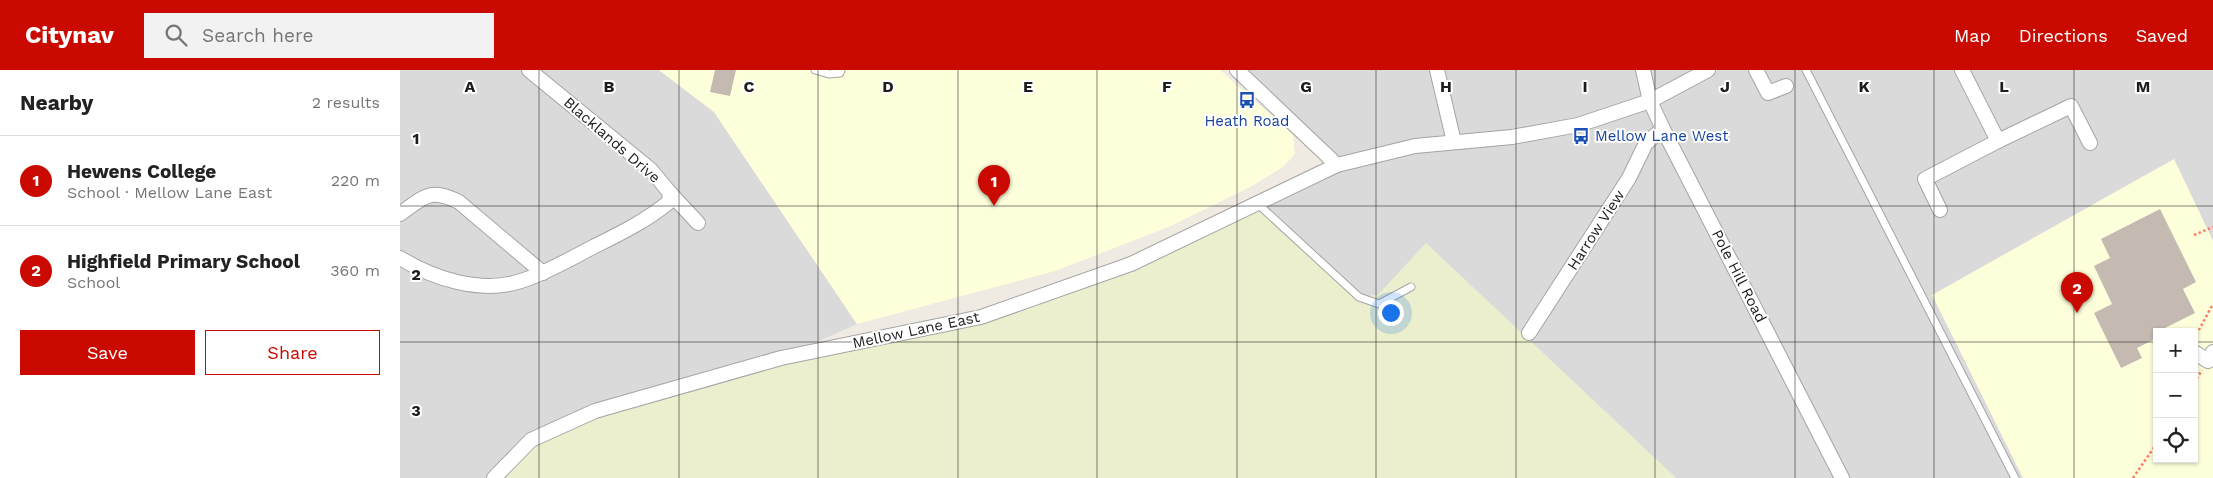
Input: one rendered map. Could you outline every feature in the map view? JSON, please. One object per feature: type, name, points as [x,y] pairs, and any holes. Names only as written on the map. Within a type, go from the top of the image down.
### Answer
[{"type":"street","name":"Blacklands Drive","points":[[400,258],[413,266],[442,278],[472,284],[498,285],[519,282],[543,273],[652,215],[669,202],[670,192],[651,170],[529,70]]},
{"type":"street","points":[[1237,70],[1337,165],[1415,146],[1542,133],[1578,125],[1650,102],[1708,70]]},
{"type":"street","points":[[1437,70],[1454,142]]},
{"type":"street","name":"Pole Hill Road","points":[[1644,70],[1650,102],[1663,129],[1842,478]]},
{"type":"street","points":[[1756,70],[1768,94],[1786,86]]},
{"type":"street","points":[[1962,70],[1998,141]]},
{"type":"street","points":[[1940,210],[1925,179],[2071,106],[2090,143]]},
{"type":"street","name":"Harrow View","points":[[1528,333],[1629,178],[1646,143],[1663,129]]},
{"type":"street","name":"Mellow Lane East","points":[[494,478],[530,440],[595,411],[781,358],[981,317],[1131,264],[1337,165]]},
{"type":"street","points":[[670,192],[698,223]]},
{"type":"street","points":[[400,214],[425,196],[435,193],[444,194],[459,202],[543,273]]},
{"type":"street","points":[[2198,355],[2208,361],[2213,352]]},
{"type":"lane","points":[[815,70],[829,74],[840,73],[841,70]]},
{"type":"lane","points":[[1806,70],[2015,478]]},
{"type":"lane","points":[[1258,204],[1359,297],[1379,304],[1410,287]]},
{"type":"path","points":[[2194,236],[2213,227]]},
{"type":"path","points":[[2198,332],[2213,304]]},
{"type":"path","points":[[2133,478],[2153,449]]},
{"type":"shaded area","points":[[400,70],[659,70],[714,112],[857,324],[781,358],[493,478],[400,478]]},
{"type":"shaded area","points":[[659,70],[1220,70],[1293,135],[1295,154],[1283,167],[1250,187],[1171,226],[1055,271],[857,324],[714,112]]},
{"type":"shaded area","points":[[1243,70],[2213,70],[2213,241],[2174,160],[1933,295],[2023,478],[1676,478],[1426,244],[1378,295],[1359,297],[1258,204],[1337,165],[1285,105]]},
{"type":"shaded area","points":[[2174,159],[2213,241],[2213,478],[2023,478],[1932,295]]},
{"type":"shaded area","points":[[1258,204],[1359,297],[1378,295],[1426,243],[1676,478],[494,478],[531,440],[781,358],[981,317],[1131,264]]},
{"type":"building","points":[[715,70],[736,70],[730,96],[710,92]]},
{"type":"building","points":[[2160,209],[2196,282],[2183,289],[2195,313],[2165,328],[2153,328],[2153,340],[2137,348],[2142,358],[2121,368],[2094,313],[2112,304],[2094,266],[2110,258],[2101,239]]},
{"type":"place","name":"Heath Road","points":[[1247,100]]},
{"type":"place","name":"Mellow Lane West","points":[[1581,136]]},
{"type":"place","name":"Hewens College","points":[[994,206]]},
{"type":"place","name":"Highfield Primary School","points":[[2077,313]]}]
